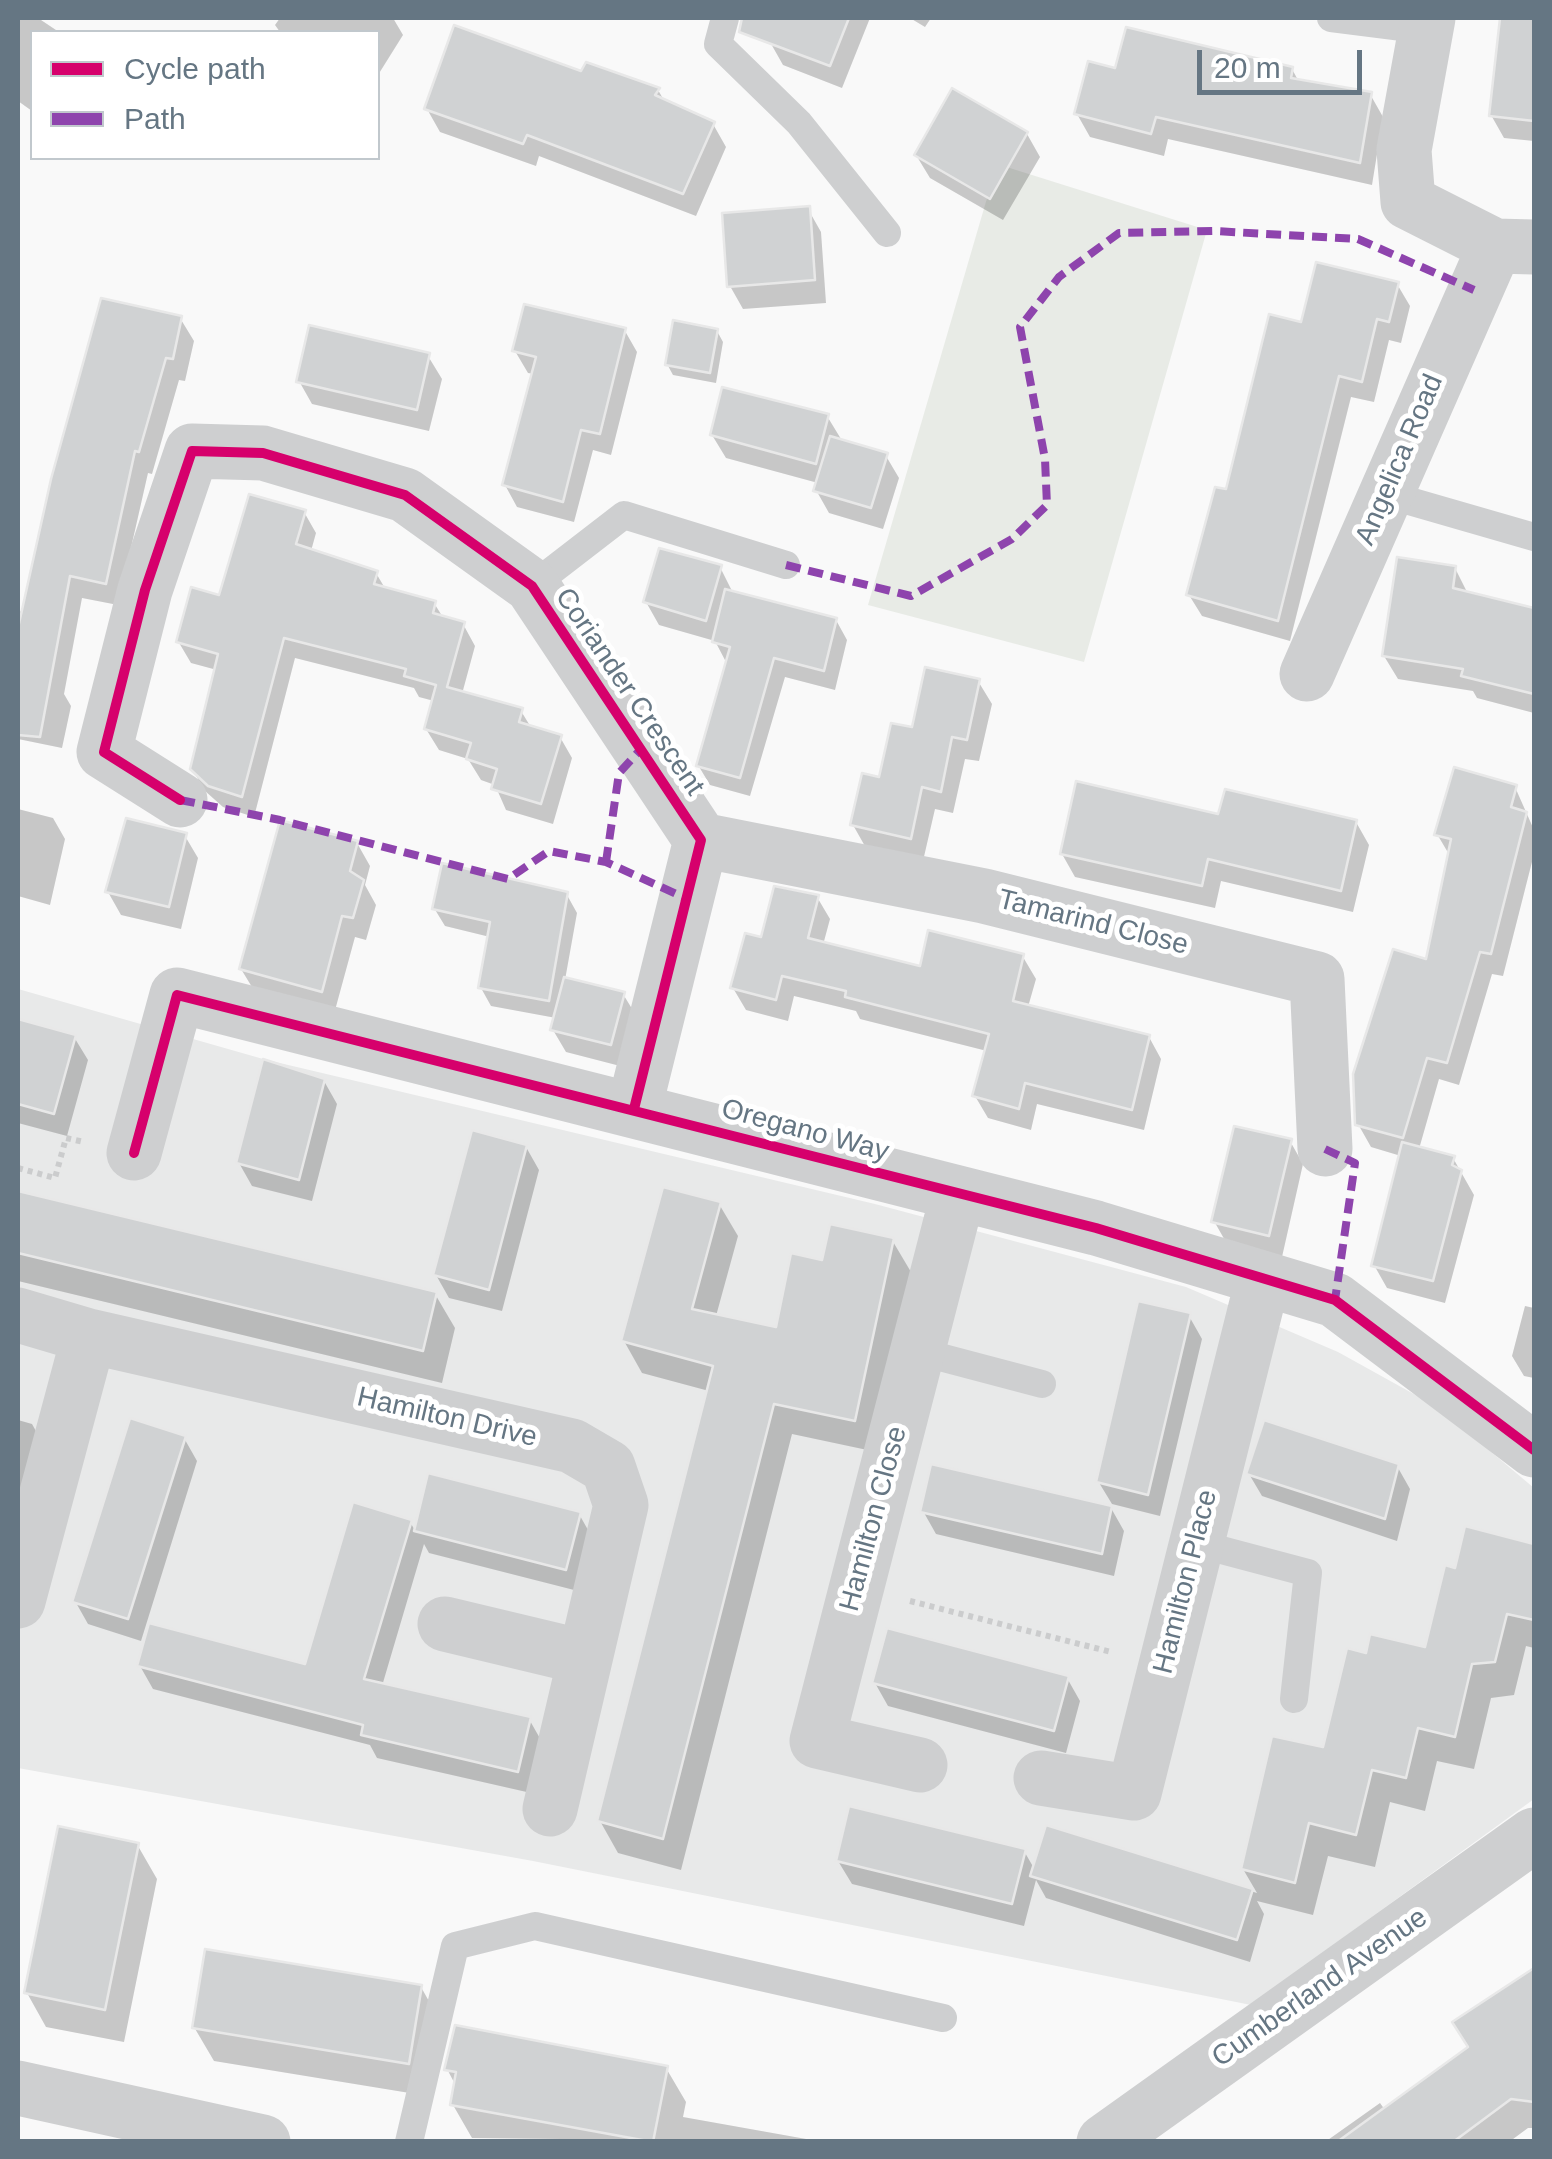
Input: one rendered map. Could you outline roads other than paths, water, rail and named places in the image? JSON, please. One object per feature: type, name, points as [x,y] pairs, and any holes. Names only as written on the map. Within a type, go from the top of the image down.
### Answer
[{"type":"street","name":"Angelica Road","points":[[1307,674],[1385,494],[1515,246],[1408,202],[1404,150],[1427,24]]},
{"type":"street","name":"Coriander Crescent","points":[[180,800],[104,752],[145,590],[192,451],[263,453],[405,495],[532,586],[701,840]]},
{"type":"street","points":[[634,1109],[701,840]]},
{"type":"street","name":"Tamarind Close","points":[[701,840],[984,896],[1317,979],[1325,1148]]},
{"type":"street","name":"Oregano Way","points":[[134,1153],[177,996],[1096,1228],[1335,1300],[1534,1450]]},
{"type":"street","name":"Hamilton Close","points":[[920,1765],[816,1741],[958,1194]]},
{"type":"street","name":"Hamilton Place","points":[[1041,1778],[1134,1793],[1262,1279]]},
{"type":"street","name":"Hamilton Drive","points":[[18,1315],[89,1336],[572,1446],[608,1467],[621,1505],[550,1809]]},
{"type":"street","points":[[18,1601],[89,1336]]},
{"type":"street","points":[[445,1624],[583,1657]]},
{"type":"street","name":"Cumberland Avenue","points":[[1104,2142],[1534,1835]]},
{"type":"street","points":[[18,2088],[263,2142]]},
{"type":"lane","points":[[725,18],[718,44],[800,123],[887,233]]},
{"type":"lane","points":[[1331,18],[1427,24]]},
{"type":"lane","points":[[1385,494],[1534,537]]},
{"type":"lane","points":[[532,586],[624,515],[786,565]]},
{"type":"lane","points":[[917,1351],[1042,1384]]},
{"type":"lane","points":[[1195,1543],[1308,1573],[1294,1699]]},
{"type":"lane","points":[[409,2142],[455,1946],[535,1926],[943,2018]]}]
